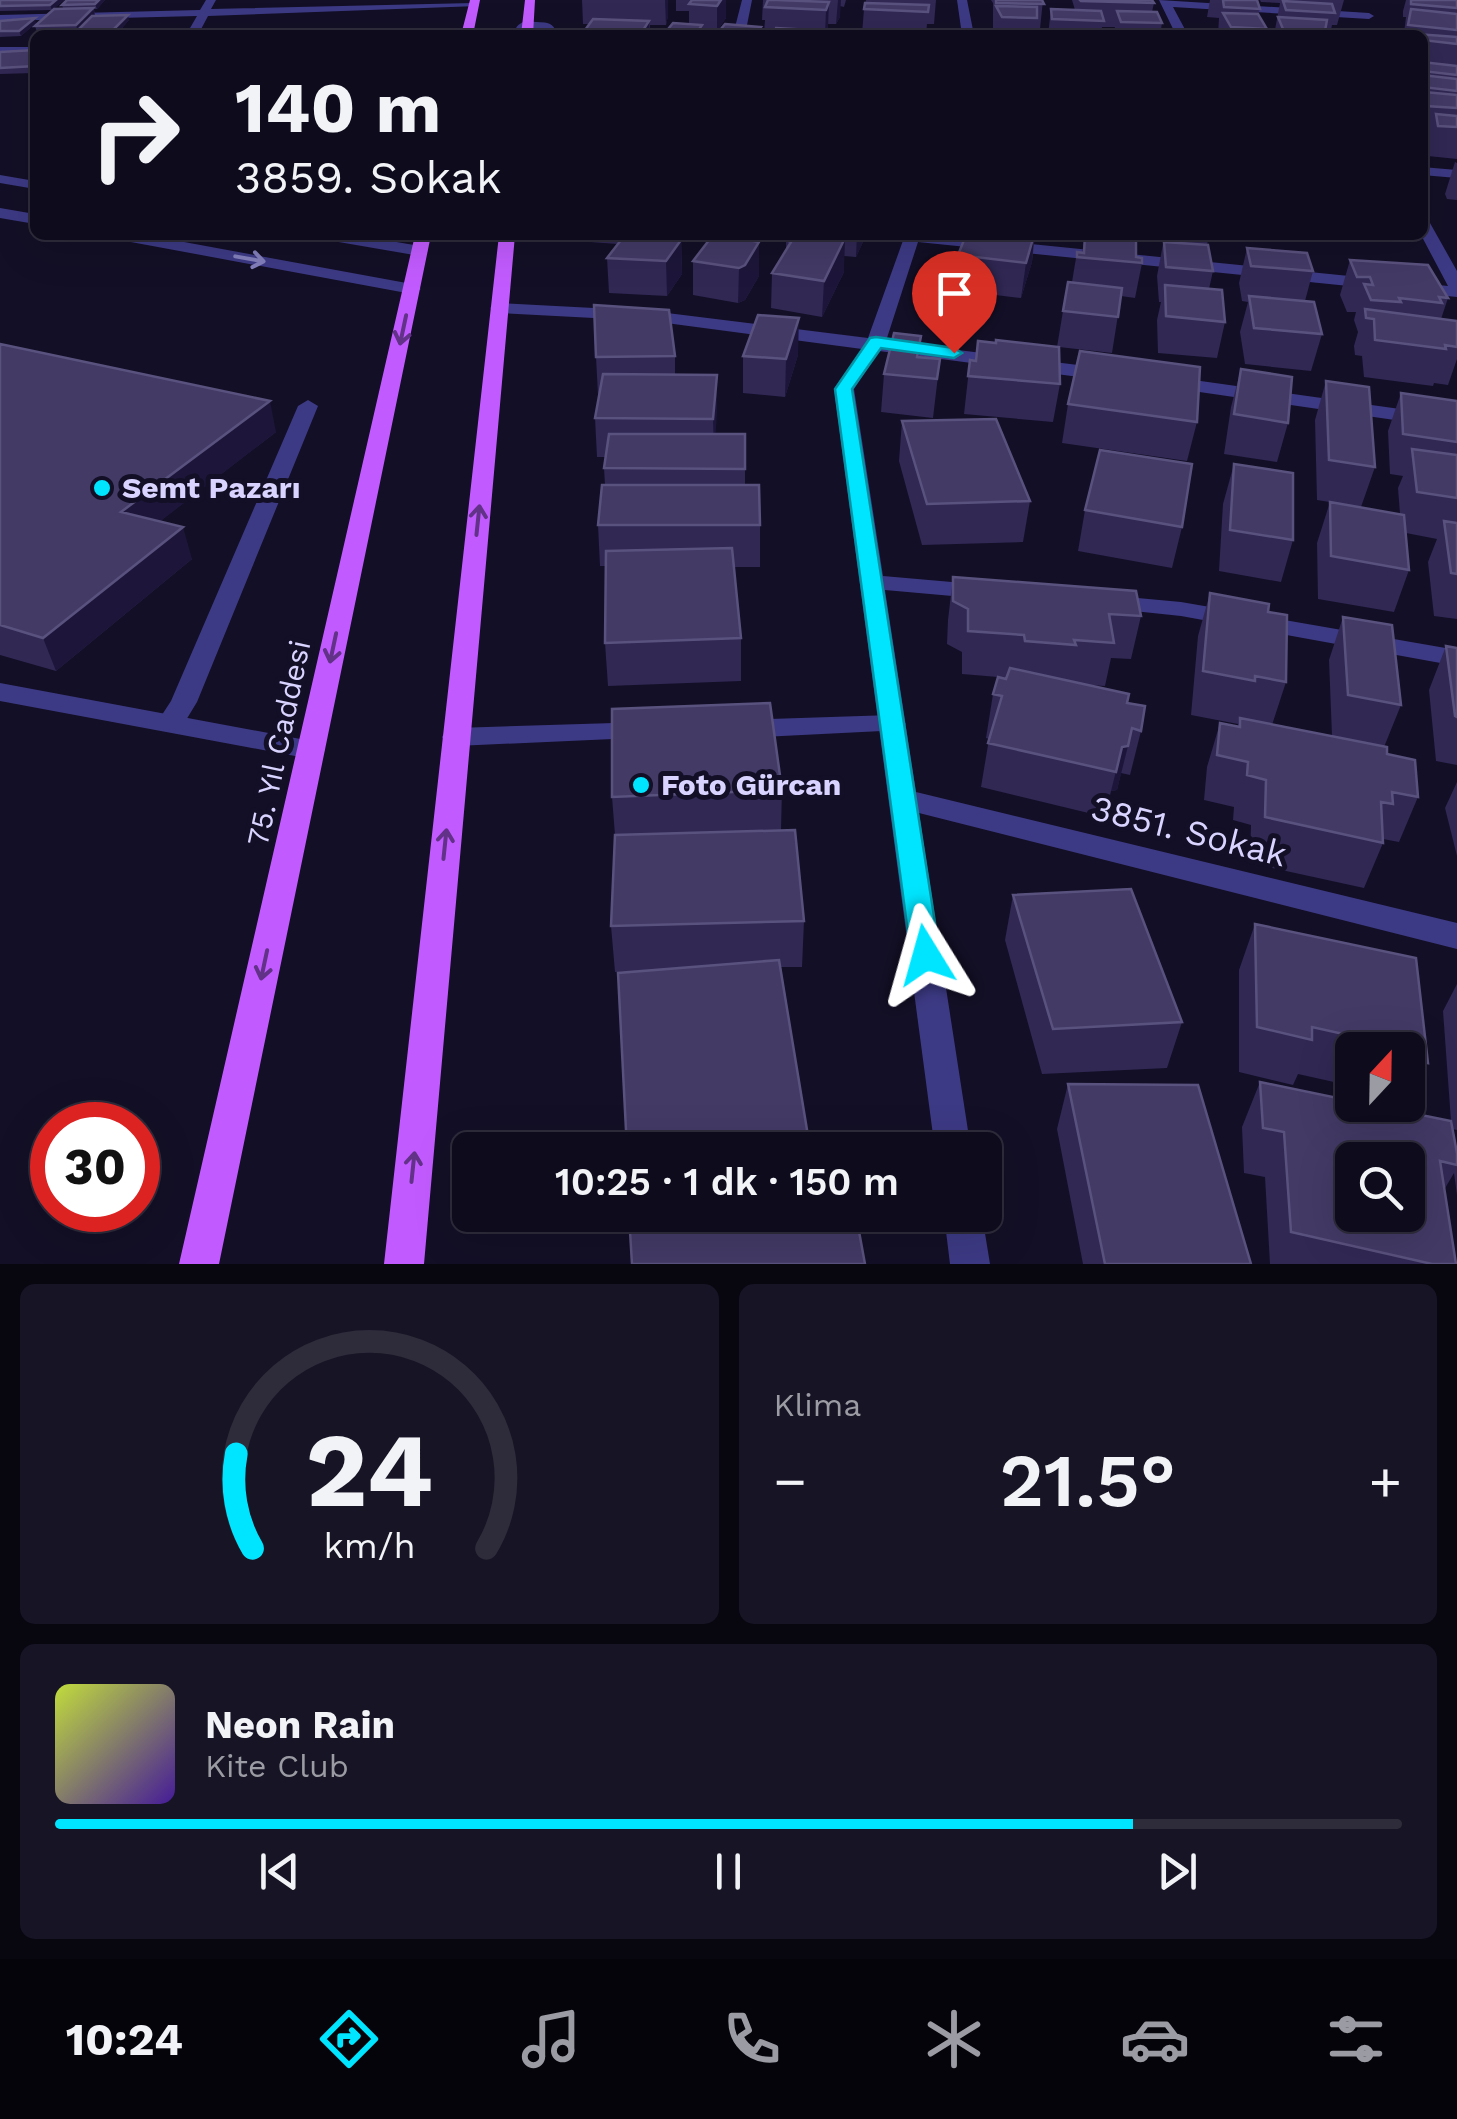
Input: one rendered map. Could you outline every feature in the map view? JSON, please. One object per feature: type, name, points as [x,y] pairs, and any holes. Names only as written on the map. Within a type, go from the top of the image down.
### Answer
[{"type":"main road","points":[[527,30],[530,0]]},
{"type":"main road","points":[[468,30],[474,3]]},
{"type":"main road","points":[[404,1264],[506,240]]},
{"type":"main road","name":"75. Yıl Caddesi","points":[[199,1264],[421,243]]},
{"type":"street","points":[[194,30],[211,0]]},
{"type":"street","points":[[741,30],[748,0]]},
{"type":"street","points":[[962,0],[967,30]]},
{"type":"street","points":[[1165,2],[1367,21],[1373,0]]},
{"type":"street","points":[[1165,2],[1179,30]]},
{"type":"street","points":[[0,18],[474,3]]},
{"type":"street","points":[[0,50],[30,50]]},
{"type":"street","points":[[1428,171],[1457,174]]},
{"type":"street","points":[[0,179],[30,184]]},
{"type":"street","points":[[0,213],[30,219]]},
{"type":"street","points":[[1428,234],[1457,289]]},
{"type":"street","points":[[147,240],[412,289]]},
{"type":"street","points":[[386,240],[421,243]]},
{"type":"street","points":[[912,240],[876,342],[844,389],[951,1132]]},
{"type":"street","points":[[954,240],[1457,289]]},
{"type":"street","points":[[499,308],[651,316],[876,342],[1457,423]]},
{"type":"street","points":[[170,724],[184,702],[308,406]]},
{"type":"street","points":[[871,582],[1007,594]]},
{"type":"street","points":[[1084,600],[1182,608],[1457,658]]},
{"type":"street","points":[[0,692],[311,750]]},
{"type":"street","points":[[714,729],[892,724]]},
{"type":"street","points":[[456,736],[674,730]]},
{"type":"street","name":"3851. Sokak","points":[[903,799],[1457,936]]},
{"type":"street","points":[[965,1232],[970,1264]]},
{"type":"building","points":[[0,0],[56,0],[50,5],[0,6]]},
{"type":"building","points":[[67,0],[99,0],[95,4],[62,5]]},
{"type":"building","points":[[692,0],[721,0],[717,6],[689,4]]},
{"type":"building","points":[[768,0],[829,2],[826,10],[765,7]]},
{"type":"building","points":[[1042,0],[1044,4],[996,3]]},
{"type":"building","points":[[1152,0],[1154,3],[1081,1]]},
{"type":"building","points":[[1223,0],[1257,0],[1260,9],[1224,7]]},
{"type":"building","points":[[1411,0],[1457,0],[1457,8],[1411,4]]},
{"type":"building","points":[[1283,1],[1332,4],[1335,13],[1286,10]]},
{"type":"building","points":[[865,3],[929,5],[928,12],[864,9]]},
{"type":"building","points":[[996,6],[1037,7],[1037,18],[1002,17]]},
{"type":"building","points":[[93,8],[76,25],[35,26],[54,9]]},
{"type":"building","points":[[1051,9],[1101,11],[1104,21],[1052,19]]},
{"type":"building","points":[[1411,9],[1457,14],[1457,30],[1408,25]]},
{"type":"building","points":[[1117,11],[1157,12],[1162,23],[1121,22]]},
{"type":"building","points":[[1223,13],[1258,14],[1267,29],[1231,27]]},
{"type":"building","points":[[128,15],[114,29],[78,30],[92,16]]},
{"type":"building","points":[[1278,17],[1327,20],[1325,30],[1283,29]]},
{"type":"building","points":[[35,18],[19,31],[0,31],[0,21]]},
{"type":"building","points":[[593,19],[649,21],[643,30],[585,30]]},
{"type":"building","points":[[673,23],[702,25],[698,30],[667,30]]},
{"type":"building","points":[[725,24],[761,27],[759,30],[720,30]]},
{"type":"building","points":[[1428,35],[1457,37],[1457,44],[1428,41]]},
{"type":"building","points":[[30,50],[30,66],[0,68],[0,52]]},
{"type":"building","points":[[1428,63],[1457,66],[1457,75],[1428,72]]},
{"type":"building","points":[[1428,76],[1457,79],[1457,91],[1428,88]]},
{"type":"building","points":[[1428,92],[1457,95],[1457,108],[1428,106]]},
{"type":"building","points":[[1436,114],[1457,116],[1457,127],[1438,126]]},
{"type":"building","points":[[621,240],[681,240],[666,261],[607,258]]},
{"type":"building","points":[[709,240],[759,242],[739,268],[693,261]]},
{"type":"building","points":[[786,240],[844,240],[824,281],[772,273],[791,242]]},
{"type":"building","points":[[964,240],[1033,240],[1026,263],[958,255]]},
{"type":"building","points":[[1085,240],[1136,240],[1136,257],[1142,258],[1142,263],[1077,257],[1077,252],[1084,253]]},
{"type":"building","points":[[1164,242],[1208,245],[1213,271],[1166,267]]},
{"type":"building","points":[[1247,248],[1307,253],[1313,271],[1251,266]]},
{"type":"building","points":[[1350,260],[1428,265],[1448,298],[1439,297],[1442,303],[1399,298],[1401,302],[1371,300],[1364,284],[1373,285],[1370,277],[1357,277]]},
{"type":"building","points":[[1068,282],[1122,288],[1118,317],[1063,311]]},
{"type":"building","points":[[1165,285],[1222,290],[1225,322],[1166,316]]},
{"type":"building","points":[[1249,296],[1314,302],[1322,334],[1254,328]]},
{"type":"building","points":[[594,305],[669,310],[675,356],[596,357]]},
{"type":"building","points":[[1365,309],[1457,321],[1457,347],[1375,340],[1374,319],[1366,318]]},
{"type":"building","points":[[758,315],[799,318],[786,359],[743,356]]},
{"type":"building","points":[[894,333],[921,336],[917,357],[940,359],[937,379],[884,374]]},
{"type":"building","points":[[978,341],[1059,347],[1060,384],[968,376],[970,360],[976,361]]},
{"type":"building","name":"Semt Pazarı","points":[[0,344],[270,401],[121,512],[183,527],[43,638],[0,625]]},
{"type":"building","points":[[1080,351],[1200,367],[1197,422],[1068,404]]},
{"type":"building","points":[[1241,369],[1292,377],[1288,423],[1234,414]]},
{"type":"building","points":[[603,374],[717,375],[713,419],[595,418]]},
{"type":"building","points":[[1326,381],[1369,387],[1375,467],[1329,460]]},
{"type":"building","points":[[1401,393],[1457,401],[1457,442],[1403,434]]},
{"type":"building","points":[[996,419],[1030,501],[927,504],[902,421]]},
{"type":"building","points":[[609,434],[745,434],[745,469],[604,468]]},
{"type":"building","points":[[1412,449],[1457,455],[1457,498],[1417,492]]},
{"type":"building","points":[[1100,450],[1192,464],[1182,527],[1085,510]]},
{"type":"building","points":[[1234,464],[1293,473],[1293,540],[1230,530]]},
{"type":"building","points":[[602,485],[759,485],[760,525],[598,525]]},
{"type":"building","points":[[1330,502],[1404,515],[1409,570],[1331,556]]},
{"type":"building","points":[[1444,521],[1457,523],[1457,574],[1451,573]]},
{"type":"building","points":[[732,548],[741,638],[605,643],[606,551]]},
{"type":"building","points":[[953,577],[1136,591],[1141,616],[1109,614],[1114,643],[1025,641],[1024,635],[968,631],[968,609],[953,601]]},
{"type":"building","points":[[1210,593],[1269,604],[1268,612],[1287,615],[1286,682],[1255,676],[1255,681],[1203,671]]},
{"type":"building","points":[[1343,617],[1392,625],[1401,705],[1348,695]]},
{"type":"building","points":[[1446,646],[1457,648],[1457,717],[1455,716]]},
{"type":"building","points":[[1010,668],[1129,694],[1127,703],[1145,706],[1141,731],[1132,728],[1116,772],[988,743],[1002,696],[993,694],[998,677],[1006,679]]},
{"type":"building","points":[[770,703],[782,790],[612,797],[612,709]]},
{"type":"building","points":[[1240,718],[1387,747],[1387,754],[1415,760],[1418,797],[1392,792],[1393,804],[1381,802],[1383,843],[1265,817],[1266,780],[1247,775],[1248,762],[1217,755],[1220,723],[1240,727]]},
{"type":"building","points":[[795,830],[804,921],[611,926],[615,835]]},
{"type":"building","points":[[1131,889],[1182,1022],[1053,1029],[1013,895]]},
{"type":"building","points":[[1255,924],[1416,958],[1424,1032],[1335,1032],[1312,1027],[1312,1040],[1257,1027]]},
{"type":"building","points":[[779,960],[807,1132],[626,1132],[618,973]]},
{"type":"building","points":[[1260,1082],[1335,1097],[1335,1122],[1425,1122],[1425,1116],[1451,1121],[1457,1165],[1440,1161],[1456,1264],[1432,1264],[1291,1232],[1284,1132],[1263,1128]]},
{"type":"building","points":[[1068,1084],[1198,1085],[1251,1264],[1105,1264]]},
{"type":"building","points":[[630,1232],[859,1232],[865,1264],[632,1264]]},
{"type":"place","name":"Semt Pazarı","points":[[102,488]]},
{"type":"place","name":"Foto Gürcan","points":[[641,785]]},
{"type":"route","points":[[926,955],[844,389],[876,342],[954,353]]}]
